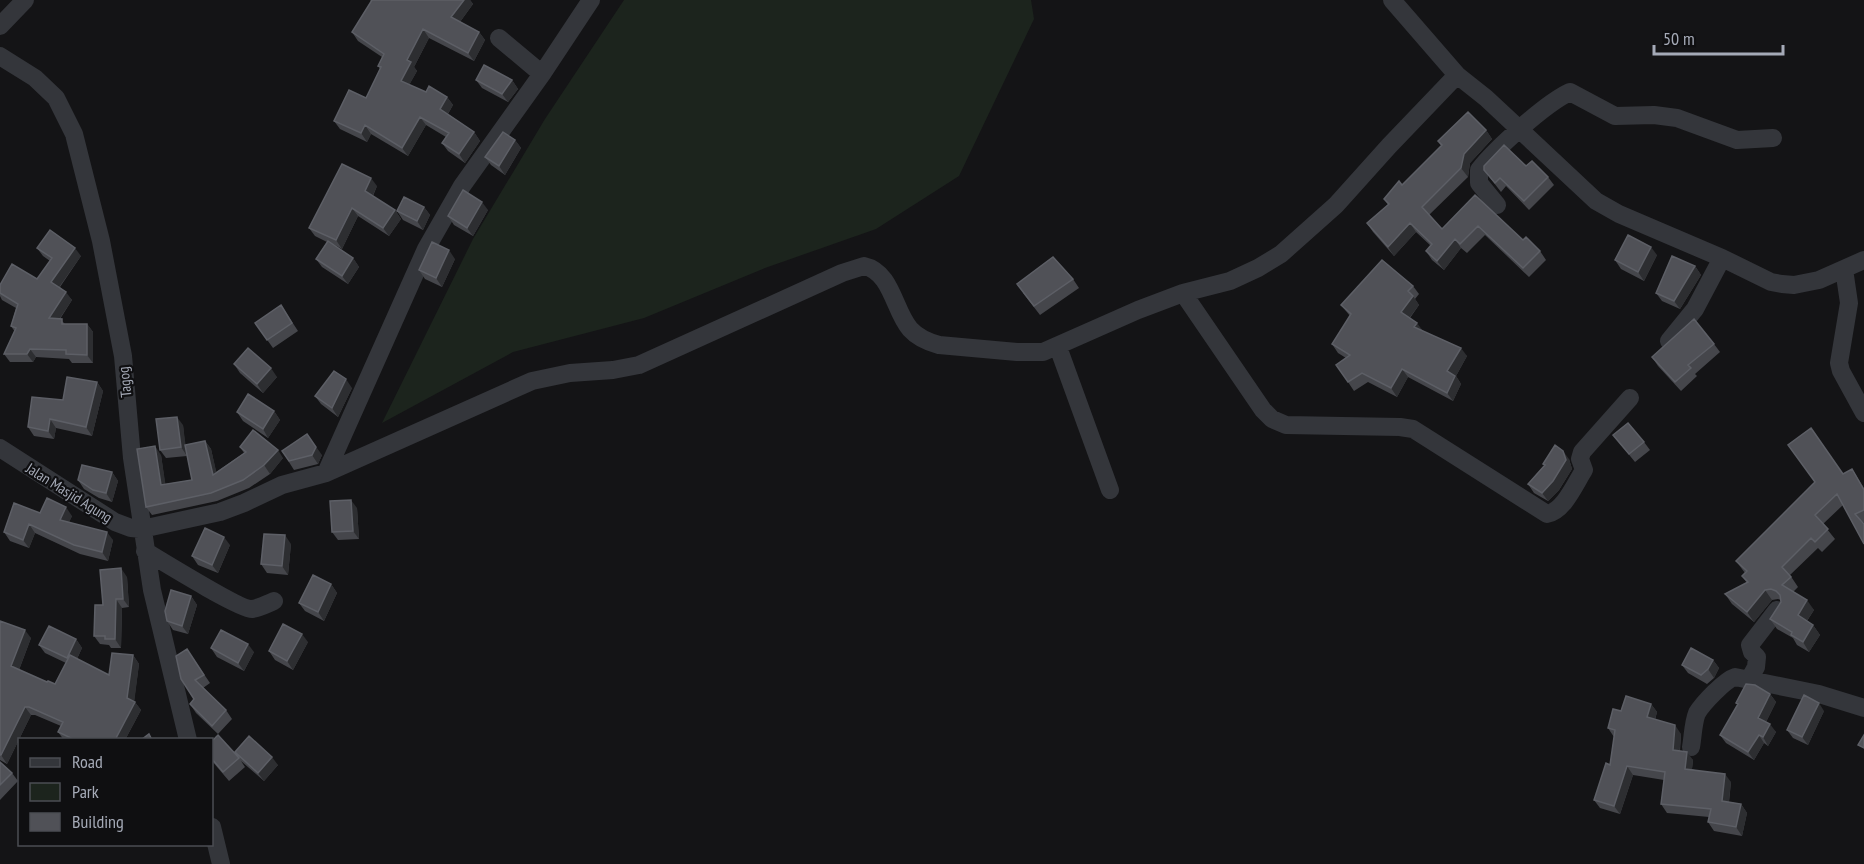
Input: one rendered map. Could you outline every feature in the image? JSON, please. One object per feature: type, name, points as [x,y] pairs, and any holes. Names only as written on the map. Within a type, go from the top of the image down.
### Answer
[{"type":"street","points":[[0,26],[25,0]]},
{"type":"street","points":[[326,473],[426,249],[462,186],[542,74],[591,0]]},
{"type":"street","points":[[1392,0],[1457,75],[1486,98],[1596,201],[1606,207],[1771,282],[1794,285],[1810,282],[1864,260]]},
{"type":"street","points":[[499,38],[542,74]]},
{"type":"street","name":"Tagog","points":[[0,56],[35,78],[56,98],[74,134],[101,241],[123,356],[142,530],[152,590],[188,738]]},
{"type":"street","points":[[142,530],[220,512],[282,485],[326,473],[532,381],[570,373],[620,370],[639,365],[855,268],[869,267],[879,274],[908,328],[929,342],[939,345],[1033,353],[1058,347],[1138,310],[1183,293],[1230,281],[1281,254],[1336,205],[1457,75]]},
{"type":"street","points":[[1497,205],[1479,183],[1478,172],[1519,130],[1570,92],[1615,116],[1654,115],[1677,118],[1732,139],[1773,138]]},
{"type":"street","points":[[1669,341],[1695,309],[1722,258]]},
{"type":"street","points":[[1844,269],[1849,303],[1839,363],[1840,371],[1864,413]]},
{"type":"street","points":[[1183,293],[1263,410],[1272,419],[1286,425],[1413,429],[1547,514],[1555,513],[1561,506],[1584,470],[1580,459],[1582,452],[1630,398]]},
{"type":"street","points":[[1058,347],[1110,490]]},
{"type":"street","name":"Jalan Masjid Agung","points":[[0,448],[115,522],[142,530]]},
{"type":"street","points":[[145,551],[247,609],[274,601]]},
{"type":"street","points":[[1749,680],[1756,667],[1757,657],[1750,645],[1777,610]]},
{"type":"street","points":[[1691,747],[1697,714],[1730,678],[1735,677],[1832,697],[1864,708]]},
{"type":"street","points":[[213,831],[221,864]]},
{"type":"green space","points":[[624,0],[1031,0],[1034,19],[959,176],[876,229],[765,268],[644,318],[513,352],[382,423],[473,239],[545,119]]},
{"type":"building","points":[[372,0],[464,0],[451,17],[479,32],[468,53],[423,29],[407,60],[411,62],[401,81],[426,92],[429,86],[447,97],[440,109],[474,132],[459,154],[442,143],[449,133],[420,117],[402,148],[365,125],[361,133],[334,121],[349,90],[366,98],[381,67],[378,66],[384,54],[352,32]]},
{"type":"building","points":[[484,65],[512,80],[502,94],[476,80]]},
{"type":"building","points":[[1468,112],[1486,130],[1464,154],[1461,168],[1422,207],[1442,229],[1475,195],[1523,240],[1526,237],[1540,251],[1523,268],[1478,226],[1460,244],[1455,239],[1437,261],[1426,251],[1432,244],[1410,223],[1388,247],[1367,223],[1389,204],[1384,199],[1399,181],[1402,185],[1442,145],[1438,141]]},
{"type":"building","points":[[503,132],[515,140],[499,166],[485,157]]},
{"type":"building","points":[[1504,145],[1526,166],[1532,161],[1548,177],[1524,201],[1500,178],[1495,183],[1484,170],[1484,166]]},
{"type":"building","points":[[342,164],[371,178],[365,191],[395,210],[383,228],[352,208],[336,240],[309,228]]},
{"type":"building","points":[[463,190],[482,202],[467,228],[448,216]]},
{"type":"building","points":[[404,197],[424,207],[417,221],[397,211]]},
{"type":"building","points":[[50,230],[75,248],[51,282],[66,292],[49,318],[62,319],[62,324],[87,324],[87,355],[66,354],[66,350],[30,349],[27,354],[4,354],[16,328],[11,326],[18,304],[0,293],[0,285],[12,264],[37,279],[52,258],[37,248]]},
{"type":"building","points":[[1628,235],[1651,247],[1638,272],[1615,260]]},
{"type":"building","points":[[328,241],[353,258],[342,276],[316,259]]},
{"type":"building","points":[[432,242],[449,250],[436,278],[419,270]]},
{"type":"building","points":[[1672,256],[1695,266],[1674,301],[1656,293]]},
{"type":"building","points":[[1053,257],[1073,279],[1034,306],[1017,284]]},
{"type":"building","points":[[1382,260],[1413,286],[1408,291],[1413,296],[1401,312],[1417,323],[1414,327],[1461,348],[1447,371],[1455,376],[1447,393],[1402,369],[1391,388],[1362,373],[1348,382],[1336,365],[1350,355],[1332,344],[1351,314],[1341,305]]},
{"type":"building","points":[[281,305],[292,323],[267,340],[255,323]]},
{"type":"building","points":[[1694,319],[1714,344],[1688,365],[1691,368],[1675,382],[1652,357]]},
{"type":"building","points":[[248,348],[271,368],[257,384],[234,364]]},
{"type":"building","points":[[334,371],[346,379],[332,408],[315,396]]},
{"type":"building","points":[[67,377],[97,382],[86,427],[50,419],[48,431],[28,427],[32,397],[63,400]]},
{"type":"building","points":[[248,394],[274,411],[263,429],[237,412]]},
{"type":"building","points":[[177,417],[181,447],[160,450],[156,419]]},
{"type":"building","points":[[1628,423],[1644,442],[1629,454],[1613,435]]},
{"type":"building","points":[[1811,428],[1843,474],[1852,469],[1864,490],[1864,510],[1855,514],[1864,524],[1864,544],[1837,494],[1815,515],[1828,529],[1815,542],[1811,538],[1782,567],[1791,577],[1782,585],[1807,600],[1798,615],[1813,625],[1803,642],[1791,635],[1792,632],[1770,619],[1781,602],[1780,595],[1776,591],[1765,590],[1747,612],[1725,594],[1748,582],[1742,576],[1747,571],[1736,561],[1815,482],[1788,445]]},
{"type":"building","points":[[253,430],[278,450],[264,465],[243,480],[211,493],[146,507],[137,449],[155,446],[161,485],[192,480],[185,445],[205,441],[213,475],[246,452],[240,447]]},
{"type":"building","points":[[307,434],[316,447],[312,455],[289,461],[282,451]]},
{"type":"building","points":[[1555,445],[1563,451],[1566,460],[1553,481],[1542,493],[1528,484],[1545,465],[1543,464]]},
{"type":"building","points":[[82,465],[112,472],[106,493],[93,490],[78,480]]},
{"type":"building","points":[[47,498],[66,507],[60,520],[107,532],[102,552],[74,545],[29,524],[23,540],[4,532],[14,503],[40,513]]},
{"type":"building","points":[[351,500],[353,531],[332,532],[330,501]]},
{"type":"building","points":[[205,528],[224,537],[212,565],[192,556]]},
{"type":"building","points":[[264,534],[285,535],[282,566],[261,564]]},
{"type":"building","points":[[121,568],[123,599],[116,599],[115,639],[94,636],[95,605],[103,605],[100,570]]},
{"type":"building","points":[[313,575],[331,584],[318,612],[299,603]]},
{"type":"building","points":[[171,590],[191,596],[182,626],[167,621],[165,611]]},
{"type":"building","points":[[0,621],[25,630],[11,666],[47,682],[55,684],[70,655],[109,675],[112,653],[133,655],[127,698],[135,702],[116,738],[71,738],[58,732],[63,722],[25,707],[0,755]]},
{"type":"building","points":[[283,624],[302,634],[287,661],[269,651]]},
{"type":"building","points":[[49,626],[76,639],[67,658],[39,645]]},
{"type":"building","points":[[221,630],[248,644],[238,663],[211,648]]},
{"type":"building","points":[[1691,648],[1713,660],[1701,675],[1682,665]]},
{"type":"building","points":[[187,649],[204,675],[195,680],[226,710],[212,726],[190,704],[194,699],[181,679],[176,656]]},
{"type":"building","points":[[1746,684],[1755,685],[1770,694],[1758,718],[1770,724],[1763,737],[1759,735],[1748,752],[1720,735],[1738,704],[1736,703]]},
{"type":"building","points":[[1804,695],[1819,703],[1802,737],[1787,730]]},
{"type":"building","points":[[1626,696],[1651,704],[1647,717],[1675,725],[1673,750],[1687,752],[1685,769],[1725,774],[1722,801],[1741,804],[1736,827],[1708,822],[1711,809],[1661,804],[1665,772],[1627,766],[1614,806],[1594,800],[1606,763],[1610,765],[1615,730],[1608,728],[1613,709],[1621,711]]},
{"type":"building","points":[[218,735],[239,758],[223,772],[213,760],[213,740]]},
{"type":"building","points":[[1864,735],[1864,748],[1858,745]]},
{"type":"building","points":[[249,736],[272,757],[258,773],[235,752]]},
{"type":"building","points":[[0,762],[12,773],[0,785]]}]
